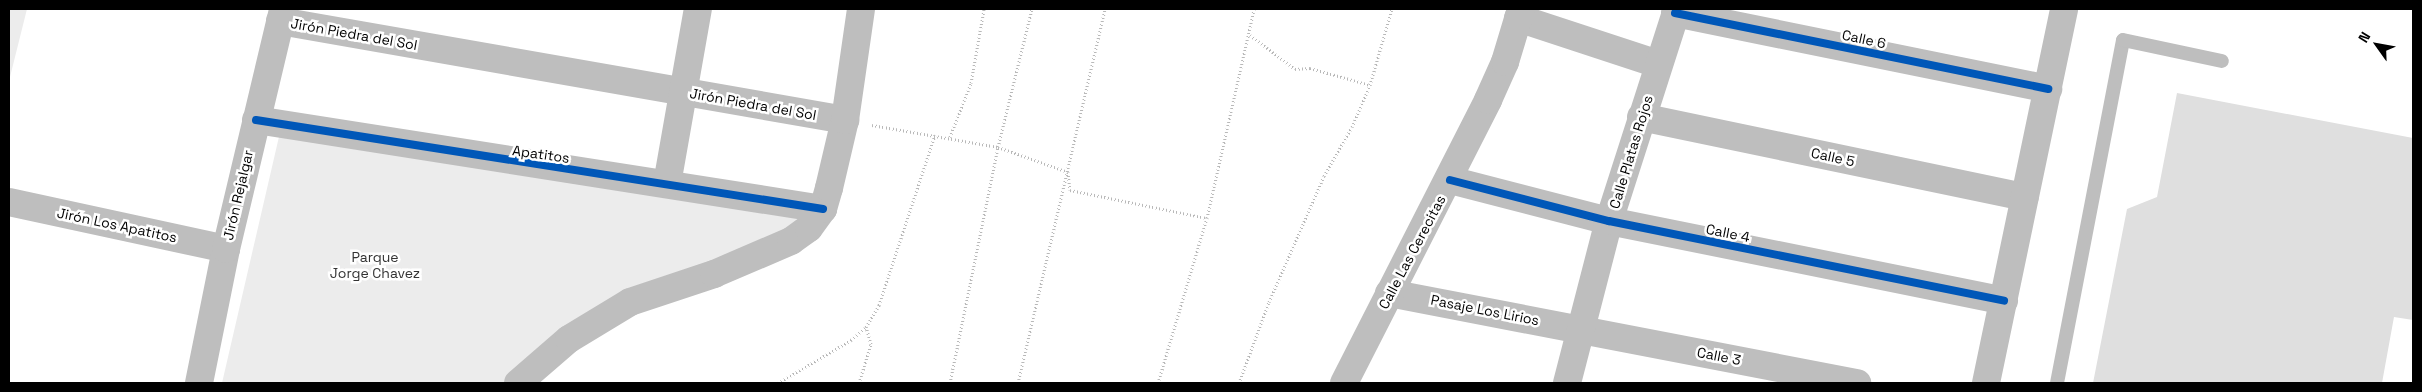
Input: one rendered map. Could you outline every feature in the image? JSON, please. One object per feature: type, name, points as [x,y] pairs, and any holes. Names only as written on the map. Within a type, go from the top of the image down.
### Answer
[{"type":"street","points":[[667,184],[685,93],[698,9]]},
{"type":"street","points":[[518,383],[569,339],[630,302],[714,274],[791,241],[809,228],[823,209],[845,120],[861,9]]},
{"type":"street","points":[[1986,383],[2064,9]]},
{"type":"street","name":"Calle 6","points":[[1676,11],[2048,89]]},
{"type":"street","name":"Calle Platas Rojos","points":[[1567,383],[1609,221],[1676,11]]},
{"type":"street","points":[[1520,13],[1658,64]]},
{"type":"street","name":"Calle Las Cerecitas","points":[[1344,383],[1389,292],[1450,180],[1505,62],[1520,13]]},
{"type":"street","name":"Jirón Piedra del Sol","points":[[281,15],[685,93],[845,120]]},
{"type":"street","name":"Jirón Rejalgar","points":[[200,383],[226,249],[281,15]]},
{"type":"street","name":"Calle 5","points":[[1641,117],[2025,197]]},
{"type":"street","name":"Apatitos","points":[[256,120],[823,209]]},
{"type":"street","name":"Calle 4","points":[[1450,180],[1609,221],[2004,301]]},
{"type":"street","name":"Jirón Los Apatitos","points":[[9,202],[226,249]]},
{"type":"street","name":"Pasaje Los Lirios","points":[[1389,292],[1580,328]]},
{"type":"street","name":"Calle 3","points":[[1580,328],[1857,383]]},
{"type":"lane","points":[[2057,383],[2123,40],[2222,61]]},
{"type":"path","points":[[950,137],[971,83],[984,9]]},
{"type":"path","points":[[950,383],[998,148],[1032,9]]},
{"type":"path","points":[[1018,383],[1105,9]]},
{"type":"path","points":[[1158,383],[1207,218],[1250,35],[1254,9]]},
{"type":"path","points":[[1239,383],[1273,293],[1324,176],[1352,127],[1370,85],[1392,9]]},
{"type":"path","points":[[1250,35],[1295,69],[1310,68],[1370,85]]},
{"type":"path","points":[[845,120],[950,137],[998,148],[1068,172]]},
{"type":"path","points":[[778,383],[844,345],[866,328],[879,305],[935,135]]},
{"type":"path","points":[[1068,172],[1070,190],[1207,218]]},
{"type":"path","points":[[859,383],[871,344],[866,328]]},
{"type":"green space","points":[[9,9],[27,9],[9,81]]},
{"type":"green space","name":"Parque Jorge Chavez","points":[[281,128],[798,217],[792,229],[628,298],[511,383],[222,383]]},
{"type":"building","points":[[2177,93],[2413,138],[2413,320],[2394,317],[2382,383],[2093,383],[2127,209],[2157,197]]},
{"type":"cycle path","points":[[1675,13],[2048,89]]},
{"type":"cycle path","points":[[256,120],[823,209]]},
{"type":"cycle path","points":[[1450,180],[1609,221],[2004,301]]}]
